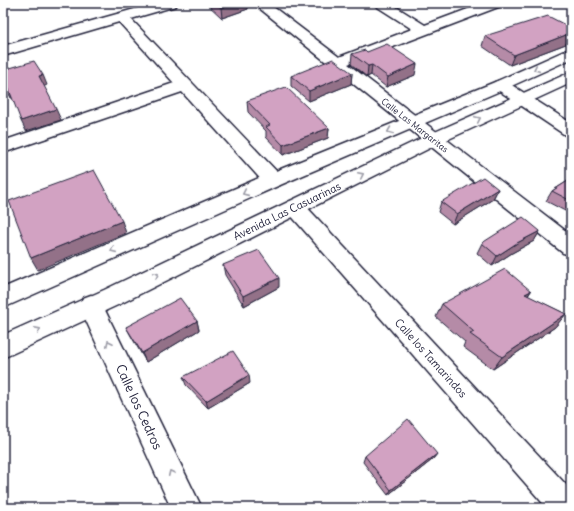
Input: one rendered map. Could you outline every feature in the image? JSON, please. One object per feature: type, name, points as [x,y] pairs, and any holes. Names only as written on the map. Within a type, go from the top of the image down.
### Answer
[{"type":"street","points":[[3,51],[123,18],[171,3]]},
{"type":"street","name":"Calle Las Margaritas","points":[[260,3],[571,247]]},
{"type":"street","points":[[381,3],[423,30]]},
{"type":"street","points":[[337,63],[496,3]]},
{"type":"street","points":[[123,18],[273,180]]},
{"type":"street","points":[[3,298],[273,180],[501,85],[571,53]]},
{"type":"street","name":"Avenida Las Casuarinas","points":[[3,347],[91,305],[112,297],[434,140],[571,77]]},
{"type":"street","points":[[3,147],[185,85]]},
{"type":"street","points":[[501,85],[571,131]]},
{"type":"street","name":"Calle los Tamarindos","points":[[295,207],[567,508]]},
{"type":"street","name":"Calle los Cedros","points":[[91,305],[187,508]]},
{"type":"building","points":[[215,3],[235,3],[221,8]]},
{"type":"building","points":[[548,16],[571,28],[571,33],[514,55],[485,36]]},
{"type":"building","points":[[387,44],[417,64],[388,77],[372,65],[368,66],[352,54],[365,50],[367,52]]},
{"type":"building","points":[[333,59],[352,73],[309,91],[291,76]]},
{"type":"building","points":[[34,61],[43,75],[39,76],[56,109],[21,121],[8,87],[6,88],[3,83],[3,70]]},
{"type":"building","points":[[286,87],[329,128],[283,145],[266,127],[270,125],[247,101]]},
{"type":"building","points":[[94,170],[122,221],[31,258],[9,201]]},
{"type":"building","points":[[483,177],[498,189],[457,214],[441,202]]},
{"type":"building","points":[[571,179],[571,201],[552,191]]},
{"type":"building","points":[[523,217],[540,231],[497,256],[482,243]]},
{"type":"building","points":[[259,250],[279,278],[243,296],[223,265]]},
{"type":"building","points":[[505,269],[531,291],[525,294],[566,314],[502,357],[470,334],[474,332],[442,304]]},
{"type":"building","points":[[180,298],[197,321],[142,353],[126,327]]},
{"type":"building","points":[[233,351],[249,375],[206,401],[183,377]]},
{"type":"building","points":[[408,419],[437,454],[391,490],[365,456]]}]
